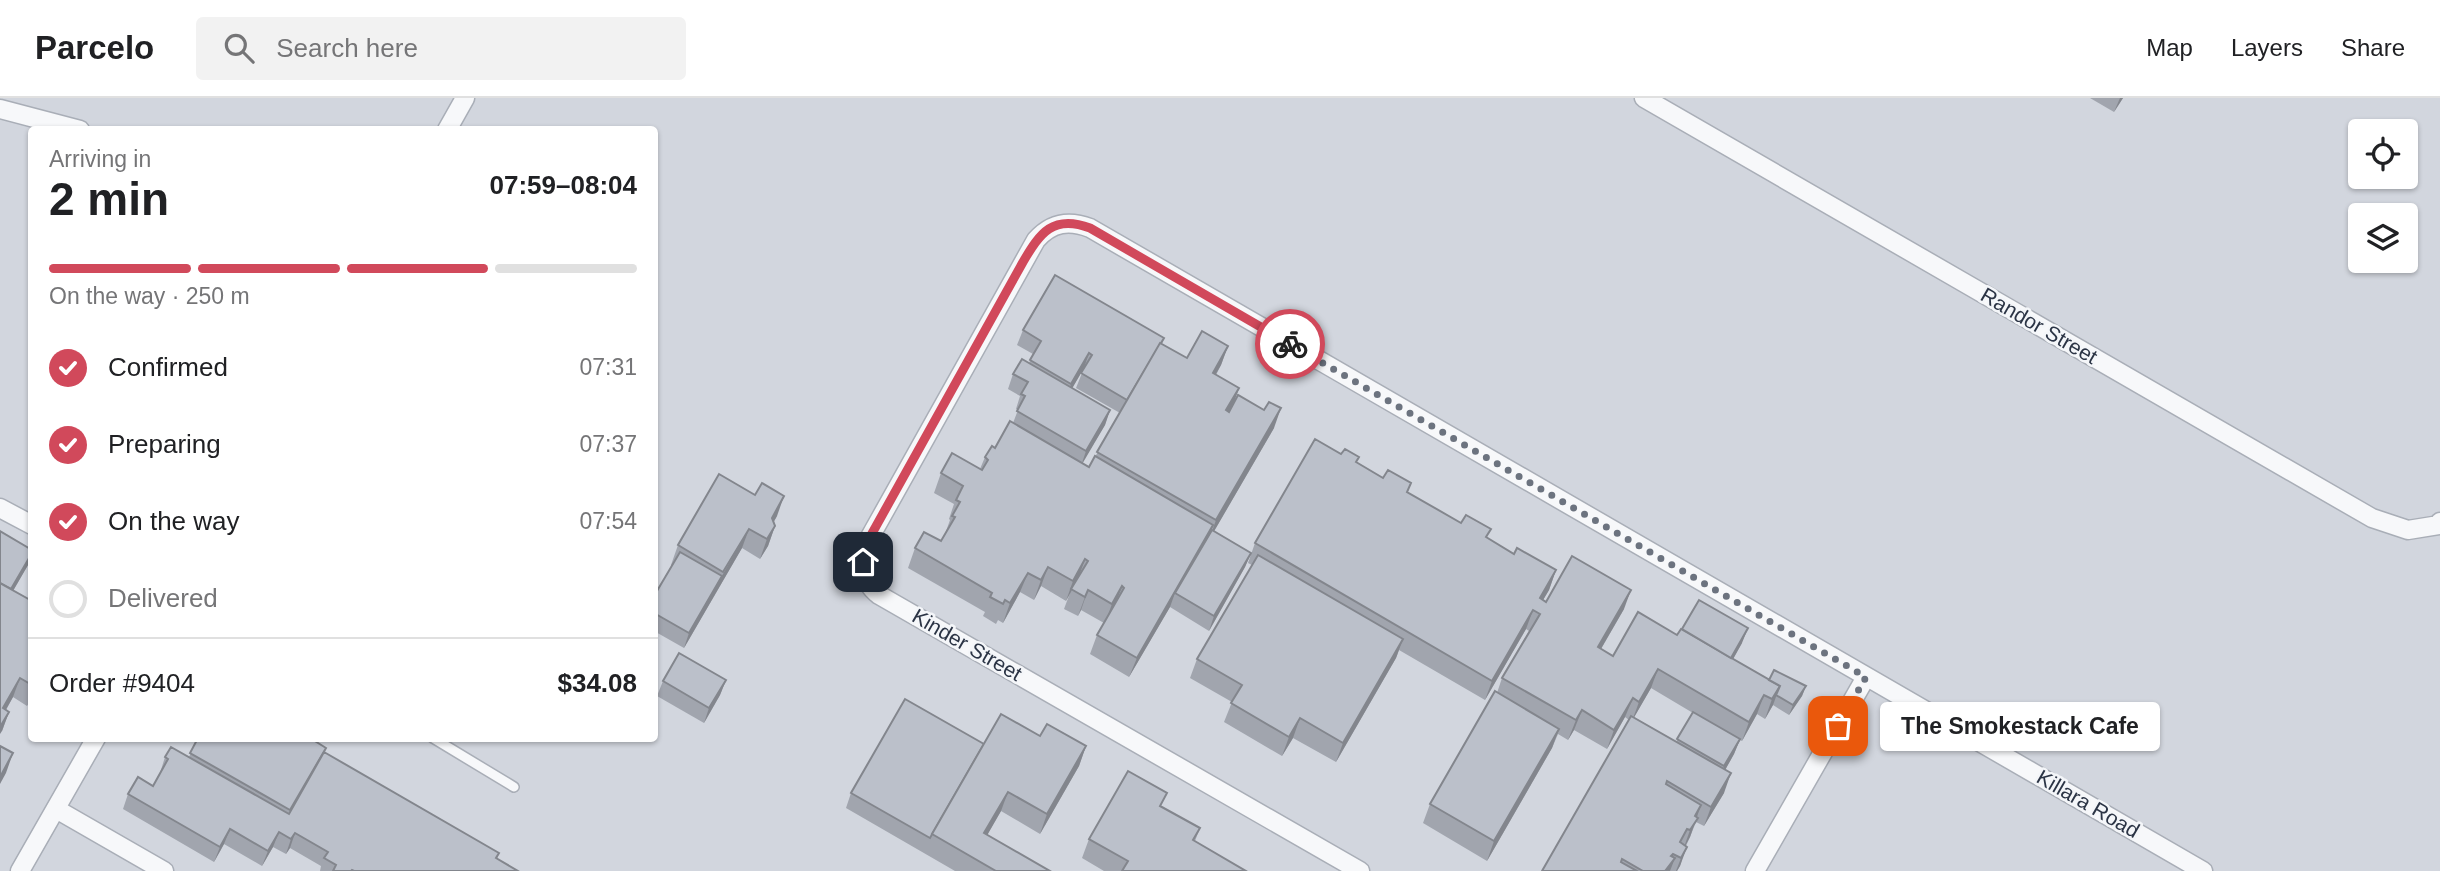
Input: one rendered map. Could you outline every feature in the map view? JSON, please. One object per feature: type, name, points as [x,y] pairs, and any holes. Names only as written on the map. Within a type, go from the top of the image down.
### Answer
[{"type":"street","points":[[449,126],[465,98]]},
{"type":"street","name":"Randor Street","points":[[1644,98],[2372,518],[2408,530],[2440,522]]},
{"type":"street","points":[[0,109],[65,126]]},
{"type":"street","name":"Killara Road","points":[[1061,223],[1090,228],[2203,871]]},
{"type":"street","name":"Kinder Street","points":[[1061,223],[1051,227],[1036,240],[870,537],[863,562],[865,580],[879,595],[1360,871]]},
{"type":"street","points":[[0,508],[28,523]]},
{"type":"street","points":[[1755,871],[1866,677]]},
{"type":"street","points":[[20,871],[94,742]]},
{"type":"street","points":[[56,808],[164,871]]},
{"type":"lane","points":[[440,742],[514,787]]},
{"type":"shaded area","points":[[0,98],[2440,98],[2440,871],[0,871]]},
{"type":"building","points":[[1055,275],[1164,338],[1127,400],[1081,373],[1092,355],[1089,353],[1071,384],[1030,360],[1041,341],[1023,330]]},
{"type":"building","points":[[1202,331],[1228,346],[1213,373],[1239,388],[1226,410],[1229,412],[1238,395],[1264,410],[1269,402],[1281,408],[1216,520],[1097,452],[1160,343],[1187,358]]},
{"type":"building","points":[[1022,359],[1110,410],[1086,451],[1017,411],[1025,396],[1021,394],[1028,382],[1013,374]]},
{"type":"building","points":[[1010,421],[1089,467],[1095,456],[1213,525],[1137,658],[1097,635],[1124,588],[1122,586],[1112,604],[1088,590],[1085,597],[1071,589],[1088,561],[1085,559],[1073,581],[1048,567],[1041,580],[1028,573],[1010,603],[1005,600],[1003,604],[990,597],[992,593],[915,548],[924,532],[941,541],[955,517],[952,516],[960,502],[956,500],[963,486],[941,473],[952,453],[982,470],[988,460],[985,457],[992,446],[995,448]]},
{"type":"building","points":[[1315,439],[1341,454],[1345,449],[1359,457],[1356,462],[1383,478],[1388,470],[1411,483],[1407,492],[1461,523],[1466,515],[1491,529],[1486,537],[1514,554],[1517,548],[1556,570],[1540,598],[1546,602],[1572,556],[1631,590],[1598,647],[1613,656],[1638,612],[1677,635],[1681,629],[1780,686],[1772,699],[1764,695],[1749,722],[1658,669],[1639,702],[1633,698],[1614,730],[1582,710],[1576,720],[1502,678],[1540,614],[1533,610],[1492,681],[1255,543]]},
{"type":"building","points":[[719,474],[755,495],[762,483],[784,496],[772,518],[775,526],[767,539],[749,529],[723,572],[678,545]]},
{"type":"building","points":[[1212,530],[1251,553],[1214,616],[1175,593]]},
{"type":"building","points":[[0,531],[28,548],[28,560],[11,589],[0,583]]},
{"type":"building","points":[[680,552],[722,576],[689,633],[658,615],[658,589]]},
{"type":"building","points":[[1258,555],[1403,639],[1343,743],[1300,718],[1289,737],[1231,703],[1242,685],[1197,659]]},
{"type":"building","points":[[0,583],[28,599],[28,683],[20,678],[3,708],[9,712],[0,727]]},
{"type":"building","points":[[1699,600],[1748,628],[1731,658],[1682,629]]},
{"type":"building","points":[[679,653],[726,680],[709,708],[663,681]]},
{"type":"building","points":[[1774,670],[1806,686],[1793,705],[1776,695],[1780,686],[1769,680]]},
{"type":"building","points":[[1495,691],[1559,729],[1494,841],[1430,804]]},
{"type":"building","points":[[905,699],[984,744],[930,838],[851,793]]},
{"type":"building","points":[[1693,712],[1740,739],[1724,766],[1677,739]]},
{"type":"building","points":[[1001,714],[1040,736],[1047,724],[1086,746],[1047,814],[1008,792],[984,833],[1050,871],[996,871],[932,834]]},
{"type":"building","points":[[1631,716],[1731,773],[1711,807],[1667,781],[1666,784],[1701,805],[1695,816],[1698,818],[1690,830],[1687,829],[1680,842],[1687,847],[1681,858],[1673,854],[1671,856],[1675,858],[1665,871],[1643,871],[1622,859],[1621,862],[1637,871],[1542,871]]},
{"type":"building","points":[[196,742],[316,742],[326,748],[290,810],[190,753]]},
{"type":"building","points":[[0,746],[13,753],[0,777]]},
{"type":"building","points":[[171,747],[289,814],[324,752],[499,853],[496,858],[518,871],[333,871],[336,865],[324,858],[328,852],[295,833],[291,839],[279,832],[268,851],[230,829],[220,847],[128,794],[138,777],[153,786],[168,759],[165,757]]},
{"type":"building","points":[[1128,771],[1167,793],[1160,806],[1200,828],[1193,840],[1246,871],[1122,871],[1128,861],[1089,839]]},
{"type":"way so far","points":[[1290,344],[1866,677],[1838,726]]},
{"type":"place","name":"The Smokestack Cafe","points":[[1838,726]]},
{"type":"route","points":[[863,562],[870,537],[1023,262],[1036,240],[1051,227],[1072,223],[1090,228],[1290,344]]}]
